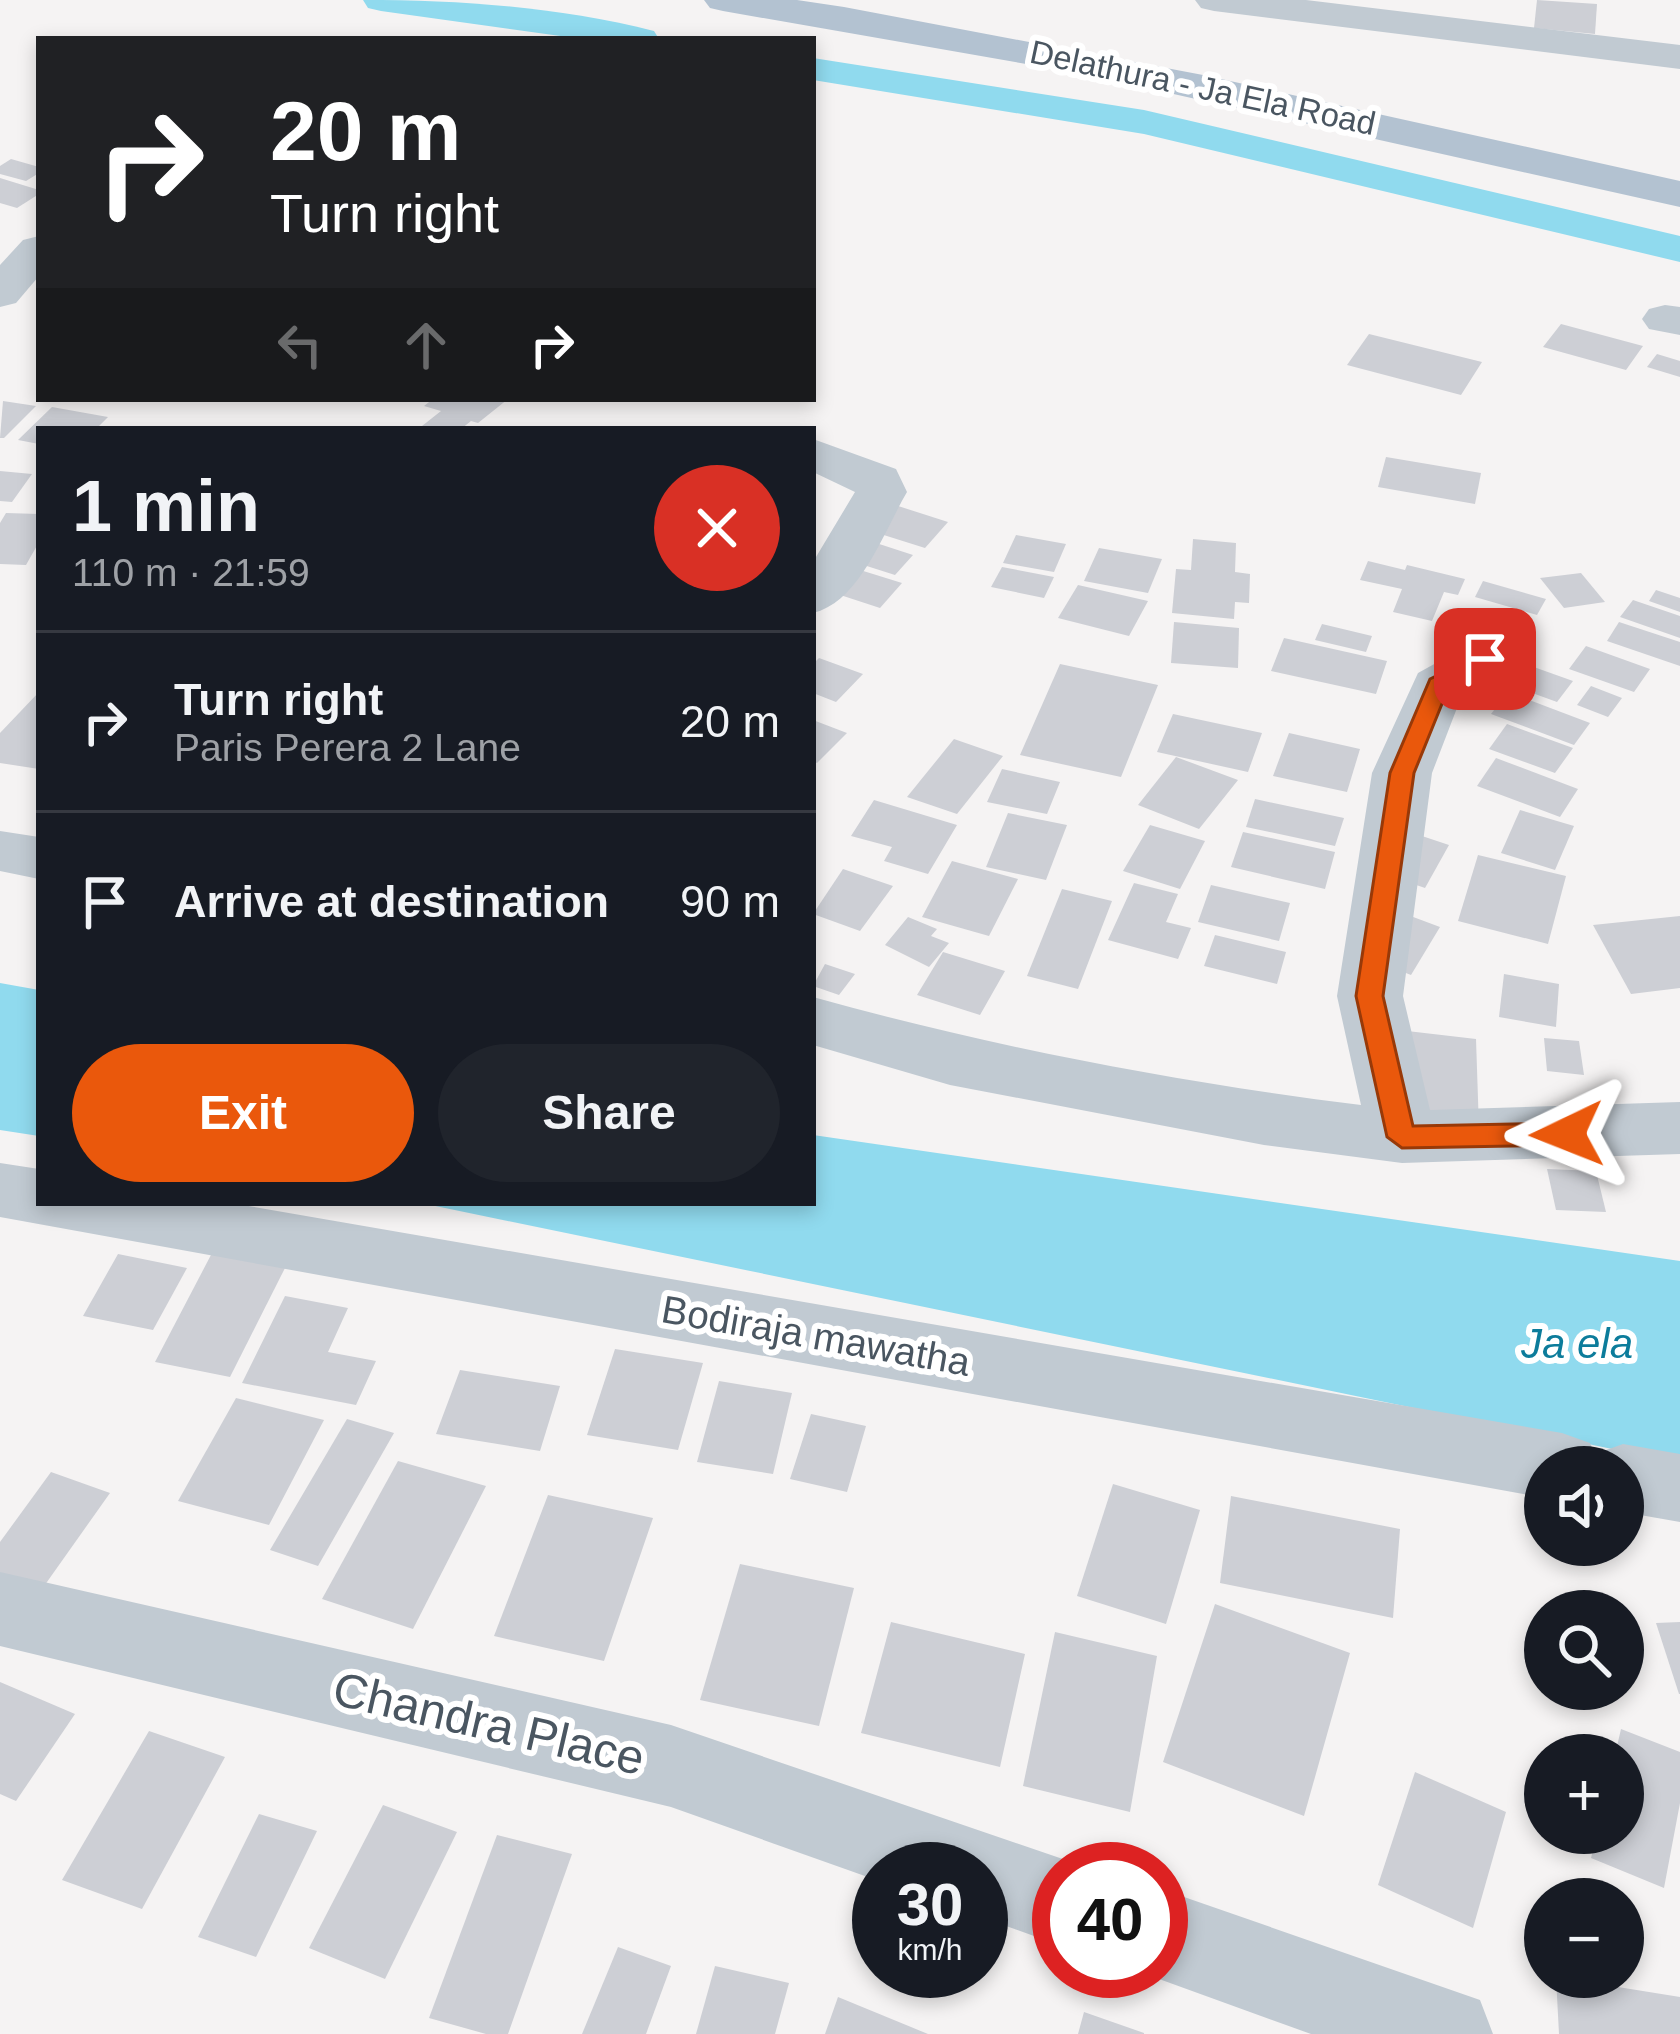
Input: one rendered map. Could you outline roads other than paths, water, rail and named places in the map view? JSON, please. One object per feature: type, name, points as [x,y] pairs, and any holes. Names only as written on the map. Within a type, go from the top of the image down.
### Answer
[{"type":"main road","name":"Delathura - Ja Ela Road","points":[[723,0],[916,27],[1233,91],[1680,194]]},
{"type":"main road","name":"Delathura - Ja Ela Road","points":[[856,0],[1245,73],[1680,170]]},
{"type":"street","points":[[1214,0],[1680,57]]},
{"type":"street","points":[[0,293],[36,252]]},
{"type":"street","points":[[816,455],[878,481],[881,492],[818,584]]},
{"type":"street","points":[[1402,1137],[1370,996],[1402,773],[1438,685],[1485,659]]},
{"type":"street","points":[[816,1022],[950,1060],[1264,1119],[1402,1137],[1680,1128]]},
{"type":"street","points":[[0,1190],[36,1196]]},
{"type":"street","name":"Bodiraja mawatha","points":[[88,1206],[1524,1460]]},
{"type":"street","points":[[1644,1482],[1680,1488]]},
{"type":"street","name":"Chandra Place","points":[[0,1609],[671,1766],[891,1842]]},
{"type":"street","points":[[1188,1944],[1446,2034]]},
{"type":"water","points":[[0,983],[36,989],[36,1136],[0,1130]]},
{"type":"water","name":"Ja ela","points":[[816,1135],[1680,1261],[1680,1463],[1644,1456],[1644,1446],[1598,1446],[436,1206],[816,1206]]},
{"type":"waterway","points":[[381,0],[625,36]]},
{"type":"waterway","points":[[816,69],[1144,122],[1680,249]]}]
